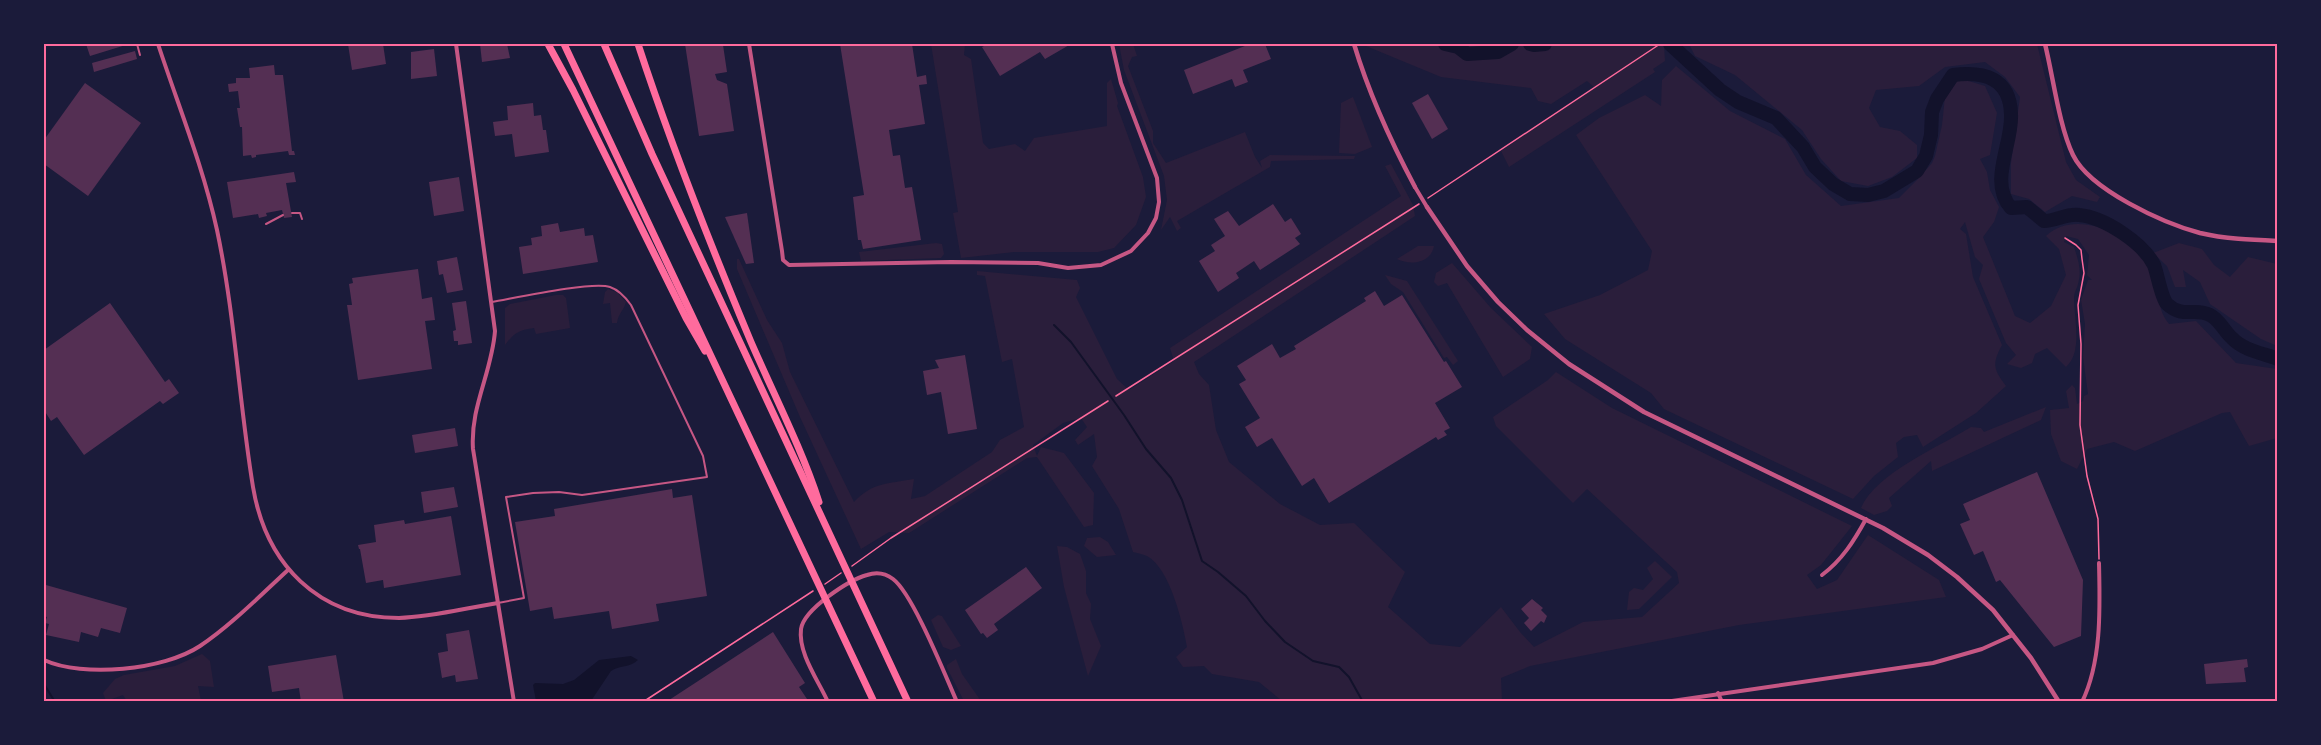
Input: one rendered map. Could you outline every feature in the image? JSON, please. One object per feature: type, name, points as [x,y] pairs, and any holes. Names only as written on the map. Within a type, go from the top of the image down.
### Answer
[{"type":"highway","points":[[548,44],[686,318],[728,391]]},
{"type":"highway","points":[[564,44],[874,702]]},
{"type":"highway","points":[[604,44],[652,154],[782,434],[861,597],[908,702]]},
{"type":"highway","points":[[638,44],[696,206],[751,341],[810,475],[828,527]]},
{"type":"street","points":[[158,44],[198,162],[218,233],[229,292],[255,504],[269,542],[288,570],[315,594],[334,605],[369,615],[425,616],[498,603]]},
{"type":"street","points":[[456,44],[495,331],[494,347],[476,409],[472,438],[514,702]]},
{"type":"street","points":[[749,44],[783,260],[789,265],[951,262],[1038,263],[1084,268],[1109,262],[1131,251],[1143,240],[1158,210],[1160,194],[1152,162],[1120,83],[1112,44]]},
{"type":"street","points":[[1354,44],[1372,101],[1386,132],[1427,207],[1467,266],[1498,302],[1527,330],[1569,364],[1644,412],[1866,519],[1928,555],[1957,577],[1993,610],[2041,672],[2059,702]]},
{"type":"street","points":[[2045,44],[2070,147],[2078,164],[2090,178],[2113,194],[2154,216],[2187,229],[2215,236],[2277,241]]},
{"type":"street","points":[[1822,575],[1845,554],[1866,519]]},
{"type":"street","points":[[2082,702],[2091,675],[2097,642],[2099,563]]},
{"type":"street","points":[[44,660],[68,668],[102,671],[186,654],[214,635],[288,570]]},
{"type":"street","points":[[828,702],[803,650],[801,626],[807,615],[831,595],[863,576],[875,573],[888,576],[903,591],[957,702]]},
{"type":"street","points":[[1665,702],[1933,663],[1982,649],[2013,635]]},
{"type":"street","points":[[1718,693],[1722,702]]},
{"type":"lane","points":[[136,44],[140,55]]},
{"type":"lane","points":[[292,213],[300,213],[302,219]]},
{"type":"lane","points":[[266,224],[283,215]]},
{"type":"lane","points":[[492,302],[594,285],[607,286],[620,292],[631,305],[704,456],[707,477],[582,495],[559,492],[506,497],[524,598],[498,603]]},
{"type":"path","points":[[1427,198],[1659,44]]},
{"type":"path","points":[[1116,396],[1418,205]]},
{"type":"path","points":[[2065,238],[2081,250],[2084,273],[2078,305],[2081,344],[2080,425],[2087,476],[2098,519],[2099,563]]},
{"type":"path","points":[[643,702],[891,538],[1108,401]]},
{"type":"shaded area","points":[[931,44],[965,44],[964,55],[971,59],[983,143],[989,149],[1015,144],[1025,151],[1034,138],[1107,126],[1107,83],[1111,79],[1117,106],[1143,177],[1146,197],[1136,225],[1114,248],[1098,252],[1014,252],[961,258],[953,213],[958,212]]},
{"type":"shaded area","points":[[1119,44],[1133,44],[1137,56],[1132,57],[1128,66],[1153,131],[1153,143],[1166,163],[1245,132],[1262,168],[1260,161],[1270,155],[1355,156],[1354,159],[1271,161],[1270,167],[1177,221],[1181,228],[1177,231],[1170,217],[1161,230],[1167,200],[1164,176],[1124,70]]},
{"type":"shaded area","points":[[1365,44],[1689,44],[1664,45],[1665,61],[1653,69],[1655,72],[1509,167],[1501,151],[1595,88],[1587,81],[1551,104],[1538,101],[1531,88],[1441,77]]},
{"type":"shaded area","points":[[1689,44],[2037,44],[2066,162],[2076,180],[2100,197],[2097,202],[2072,196],[2045,212],[2029,199],[2011,194],[2011,163],[2020,97],[2005,77],[1985,62],[1945,67],[1919,86],[1876,90],[1869,108],[1880,127],[1900,131],[1917,145],[1917,158],[1892,177],[1868,186],[1841,181],[1821,159],[1802,130],[1735,75],[1695,56]]},
{"type":"shaded area","points":[[1676,66],[1730,111],[1785,139],[1806,175],[1841,206],[1899,198],[1932,163],[1935,156],[1942,125],[1946,87],[1962,79],[1985,86],[1997,113],[1990,155],[1980,159],[1987,172],[1990,190],[1999,207],[1994,222],[1983,237],[2015,316],[2030,323],[2051,306],[2066,275],[2059,249],[2046,236],[2059,228],[2073,224],[2104,229],[2119,236],[2144,256],[2155,274],[2159,302],[2169,324],[2196,321],[2236,363],[2277,369],[2277,438],[2249,446],[2230,412],[2222,413],[2135,451],[2114,442],[2087,449],[2077,469],[2061,461],[2051,434],[2050,410],[2069,408],[2066,391],[2072,385],[2075,388],[2077,404],[2083,401],[2084,396],[2088,394],[2083,357],[2085,324],[2081,300],[2088,280],[2092,280],[2087,275],[2089,255],[2078,239],[2066,236],[2064,242],[2074,247],[2080,270],[2078,286],[2074,294],[2076,344],[2071,361],[2066,367],[2047,348],[2035,354],[2032,363],[2021,368],[2007,364],[2016,355],[2006,343],[1979,279],[1983,265],[1975,257],[1965,222],[1960,229],[1966,234],[1973,277],[2002,345],[1995,366],[2006,386],[1976,413],[1923,447],[1917,435],[1904,437],[1896,443],[1898,457],[1874,476],[1853,499],[1664,409],[1651,393],[1565,339],[1544,314],[1600,295],[1648,270],[1652,251],[1576,135],[1599,118],[1645,95],[1661,106],[1662,80]]},
{"type":"shaded area","points":[[1353,97],[1372,147],[1355,154],[1339,153],[1341,103]]},
{"type":"shaded area","points":[[1391,164],[1413,205],[1415,216],[1194,362],[1199,374],[1209,385],[1216,430],[1229,462],[1280,504],[1320,525],[1354,523],[1405,572],[1388,607],[1430,644],[1460,647],[1501,607],[1534,647],[1583,622],[1642,617],[1679,583],[1677,572],[1587,489],[1573,503],[1496,426],[1493,417],[1548,380],[1556,372],[1612,408],[1852,526],[1821,565],[1807,575],[1817,589],[1837,580],[1868,535],[1939,580],[1946,597],[1739,625],[1530,666],[1501,678],[1502,701],[1282,701],[1259,682],[1212,674],[1204,666],[1183,667],[1176,657],[1187,647],[1179,611],[1169,584],[1155,562],[1147,556],[1133,552],[1119,509],[1092,466],[1097,457],[1094,434],[1078,445],[1075,440],[1087,427],[1081,418],[1063,423],[1033,445],[1037,456],[1041,447],[1064,453],[1094,493],[1093,525],[1084,527],[1037,457],[1027,458],[909,533],[889,532],[861,549],[800,417],[737,269],[737,259],[739,259],[767,320],[782,343],[790,372],[854,502],[874,487],[914,479],[911,499],[925,496],[992,452],[1000,440],[1024,427],[1012,359],[1002,362],[985,276],[977,275],[977,271],[1077,280],[1080,288],[1076,297],[1117,379],[1129,390],[1174,361],[1170,348],[1401,196],[1385,166]]},
{"type":"shaded area","points":[[2179,243],[2202,249],[2214,265],[2230,277],[2248,257],[2277,264],[2277,346],[2261,339],[2210,304],[2200,282],[2183,270],[2186,287],[2175,287],[2167,266],[2153,253]]},
{"type":"shaded area","points":[[942,244],[944,254],[941,258],[861,261],[859,252]]},
{"type":"shaded area","points":[[1418,246],[1434,246],[1429,256],[1420,262],[1397,259]]},
{"type":"shaded area","points":[[1452,263],[1491,308],[1532,347],[1530,359],[1503,377],[1447,283],[1438,286],[1434,282],[1436,273]]},
{"type":"shaded area","points":[[1385,275],[1407,281],[1458,361],[1453,365],[1447,357],[1444,358],[1403,292],[1391,284]]},
{"type":"shaded area","points":[[608,289],[618,293],[626,302],[617,323],[612,323],[610,303],[603,304],[605,292]]},
{"type":"shaded area","points":[[563,295],[566,298],[570,328],[536,334],[534,328],[524,330],[514,335],[505,345],[505,308],[510,304]]},
{"type":"shaded area","points":[[2046,407],[2041,420],[1932,471],[1931,461],[1889,498],[1892,506],[1887,511],[1874,515],[1861,508],[1880,483],[1894,472],[1971,427],[1981,428],[1984,432]]},
{"type":"shaded area","points":[[1100,537],[1108,542],[1116,555],[1097,557],[1084,546],[1087,538]]},
{"type":"shaded area","points":[[1057,546],[1067,547],[1080,554],[1086,571],[1086,593],[1091,604],[1090,619],[1101,646],[1088,676],[1064,587]]},
{"type":"shaded area","points":[[1655,561],[1672,577],[1639,609],[1627,610],[1629,592],[1634,588],[1643,590],[1653,579],[1647,568]]},
{"type":"shaded area","points":[[938,615],[942,616],[961,646],[951,650],[943,647],[931,620]]},
{"type":"shaded area","points":[[202,654],[210,661],[214,687],[198,686],[201,701],[127,701],[123,695],[106,701],[103,693],[115,679],[124,675],[175,666]]},
{"type":"shaded area","points":[[631,656],[638,660],[611,671],[591,701],[536,701],[533,685],[535,683],[563,684],[574,680],[599,660]]},
{"type":"shaded area","points":[[956,659],[962,674],[981,701],[964,701],[947,668],[947,665]]},
{"type":"building","points":[[86,44],[129,44],[90,56]]},
{"type":"building","points":[[348,44],[383,44],[386,64],[352,70]]},
{"type":"building","points":[[480,44],[507,44],[510,58],[482,62]]},
{"type":"building","points":[[685,44],[723,45],[727,72],[715,74],[717,80],[727,84],[734,131],[699,136]]},
{"type":"building","points":[[840,44],[912,44],[917,77],[926,75],[927,84],[919,85],[925,124],[889,130],[893,156],[900,155],[905,188],[912,187],[921,240],[863,249],[861,240],[858,240],[853,197],[864,195]]},
{"type":"building","points":[[988,44],[1071,44],[1045,59],[1040,52],[1000,76],[982,47]]},
{"type":"building","points":[[1250,44],[1265,44],[1271,59],[1243,70],[1248,82],[1235,87],[1232,79],[1193,94],[1184,70]]},
{"type":"building","points":[[434,49],[437,76],[411,79],[411,52]]},
{"type":"building","points":[[135,51],[137,59],[94,72],[92,63]]},
{"type":"building","points":[[274,65],[275,75],[283,75],[292,151],[295,155],[289,155],[288,151],[256,155],[252,158],[251,155],[243,156],[242,127],[240,127],[237,108],[240,108],[238,91],[229,92],[228,84],[236,83],[236,78],[250,78],[249,68]]},
{"type":"building","points":[[85,83],[141,123],[88,196],[44,164],[44,140]]},
{"type":"building","points":[[1428,94],[1448,129],[1432,139],[1412,103]]},
{"type":"building","points":[[533,103],[534,116],[541,115],[543,130],[546,130],[549,152],[515,157],[512,134],[495,136],[493,122],[508,120],[507,106]]},
{"type":"building","points":[[294,172],[296,182],[286,183],[292,217],[284,218],[282,210],[266,213],[267,216],[259,218],[258,214],[233,218],[227,182]]},
{"type":"building","points":[[459,177],[464,211],[434,216],[429,182]]},
{"type":"building","points":[[1273,204],[1285,222],[1291,218],[1301,234],[1295,238],[1300,244],[1260,270],[1254,261],[1236,273],[1239,278],[1218,292],[1199,261],[1215,251],[1211,245],[1225,236],[1214,219],[1228,211],[1239,226]]},
{"type":"building","points":[[747,213],[754,263],[746,264],[725,217]]},
{"type":"building","points":[[558,223],[560,232],[584,228],[585,236],[593,235],[598,262],[523,274],[519,247],[532,245],[531,238],[542,236],[541,226]]},
{"type":"building","points":[[457,257],[463,290],[447,293],[443,274],[439,275],[437,261]]},
{"type":"building","points":[[418,269],[422,299],[432,297],[435,320],[425,321],[432,369],[358,380],[347,305],[352,305],[349,284],[353,283],[352,278]]},
{"type":"building","points":[[1375,291],[1384,306],[1402,295],[1462,387],[1435,403],[1450,428],[1444,431],[1447,435],[1438,440],[1436,437],[1329,503],[1314,478],[1302,486],[1272,438],[1257,447],[1245,427],[1260,418],[1239,384],[1246,380],[1237,366],[1272,344],[1280,358],[1296,349],[1294,346],[1366,301],[1364,298]]},
{"type":"building","points":[[466,301],[472,343],[458,345],[458,341],[454,341],[453,331],[456,330],[452,303]]},
{"type":"building","points":[[110,303],[165,382],[169,379],[179,393],[163,404],[160,401],[84,455],[57,417],[51,421],[44,410],[44,350]]},
{"type":"building","points":[[965,355],[977,429],[948,434],[941,392],[927,395],[923,371],[939,368],[935,360]]},
{"type":"building","points":[[455,428],[458,446],[415,453],[412,435]]},
{"type":"building","points":[[2037,472],[2083,580],[2081,636],[2054,647],[2000,580],[1996,582],[1983,551],[1974,555],[1960,524],[1970,520],[1963,504]]},
{"type":"building","points":[[454,487],[458,507],[424,513],[421,492]]},
{"type":"building","points":[[672,489],[673,498],[692,495],[707,596],[656,604],[659,621],[612,629],[609,611],[554,619],[552,607],[530,611],[515,522],[555,516],[554,509]]},
{"type":"building","points":[[451,516],[461,575],[384,588],[383,580],[366,583],[358,545],[376,542],[374,525],[404,520],[405,524]]},
{"type":"building","points":[[1026,567],[1042,588],[994,624],[998,630],[987,638],[983,633],[981,634],[965,610]]},
{"type":"building","points":[[46,585],[127,608],[120,633],[101,628],[98,637],[81,632],[79,642],[46,635],[49,624],[45,623],[47,617],[44,616]]},
{"type":"building","points":[[1532,599],[1543,608],[1541,610],[1547,616],[1544,623],[1541,621],[1531,631],[1524,623],[1529,618],[1521,609]]},
{"type":"building","points":[[469,630],[478,679],[456,682],[455,675],[442,678],[438,653],[448,651],[446,634]]},
{"type":"building","points":[[773,632],[805,683],[799,687],[809,702],[746,702],[744,699],[740,702],[666,702]]},
{"type":"building","points":[[336,655],[344,702],[301,702],[299,688],[272,692],[268,666]]},
{"type":"building","points":[[2247,659],[2248,667],[2244,668],[2246,682],[2206,684],[2204,664]]},
{"type":"waterway","points":[[1445,44],[1458,47],[1467,54],[1498,52],[1512,44]]},
{"type":"waterway","points":[[1530,44],[1545,44]]},
{"type":"waterway","points":[[1670,44],[1720,90],[1738,102],[1776,118],[1803,147],[1815,167],[1833,184],[1850,194],[1868,195],[1884,191],[1917,171],[1926,156],[1931,135],[1932,112],[1937,99],[1953,75],[1975,74],[1993,80],[2006,92],[2011,114],[2011,126],[2001,174],[2004,197],[2011,208],[2027,207],[2044,221],[2079,215],[2111,226],[2132,240],[2149,257],[2154,265],[2167,304],[2178,311],[2210,315],[2242,346],[2278,359]]},
{"type":"waterway","points":[[1054,325],[1071,342],[1146,449],[1171,478],[1182,500],[1202,561],[1246,596],[1285,642],[1313,661],[1339,667],[1349,677],[1363,702]]},
{"type":"waterway","points":[[44,684],[55,702]]}]
